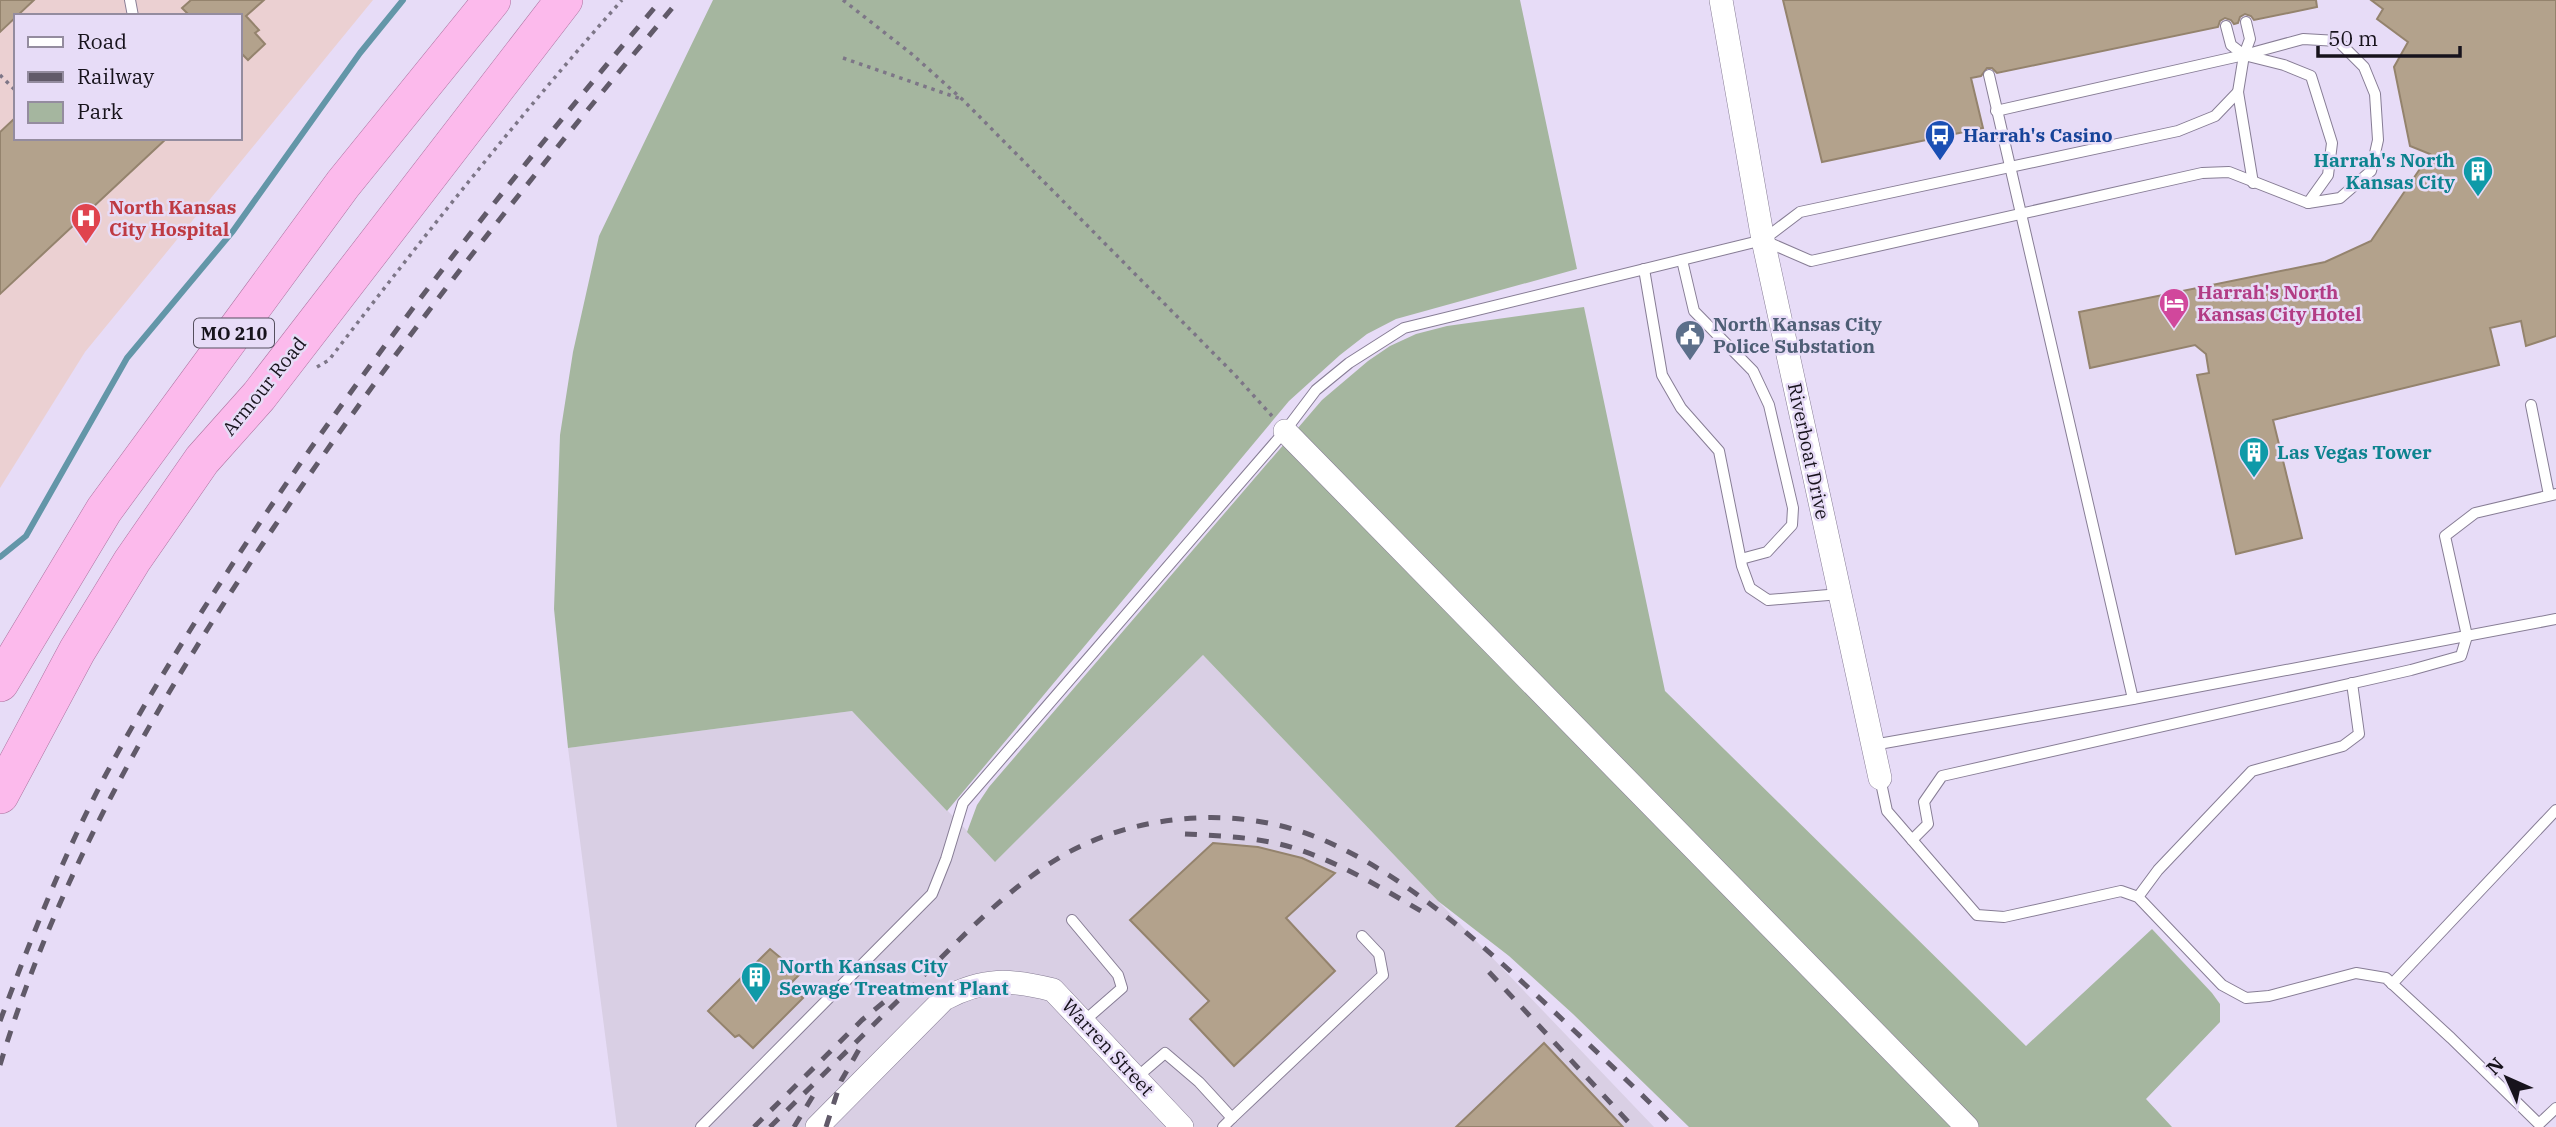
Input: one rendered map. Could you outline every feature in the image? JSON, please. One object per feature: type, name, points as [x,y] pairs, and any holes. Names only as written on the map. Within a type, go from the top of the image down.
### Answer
[{"type":"highway","name":"MO 210","points":[[0,683],[104,510],[343,184],[492,0]]},
{"type":"highway","name":"Armour Road","points":[[0,795],[77,651],[132,561],[202,460],[259,396],[564,0]]},
{"type":"street","name":"Riverboat Drive","points":[[1721,0],[1763,240],[1880,778]]},
{"type":"street","points":[[1285,431],[1967,1127]]},
{"type":"street","name":"Warren Street","points":[[817,1127],[944,999],[963,989],[999,981],[1027,983],[1053,990],[1182,1127]]},
{"type":"lane","points":[[2246,22],[2250,39],[2244,55],[2238,92],[2252,183]]},
{"type":"lane","points":[[2226,26],[2231,45],[2244,55],[2284,65],[2311,76],[2332,143],[2328,175],[2308,203]]},
{"type":"lane","points":[[1763,240],[1811,261],[2202,173],[2229,172],[2308,203],[2340,198],[2371,171],[2378,140],[2375,94],[2364,67],[2337,41],[2304,38],[2244,55],[1996,111]]},
{"type":"lane","points":[[1989,75],[2133,699]]},
{"type":"lane","points":[[701,1127],[932,894],[963,803],[1285,431],[1316,390],[1349,363],[1404,328],[1763,240],[1800,212],[2178,131],[2215,116],[2238,92]]},
{"type":"lane","points":[[1682,260],[1694,311],[1754,371],[1769,405],[1793,508],[1793,525],[1767,552],[1741,559]]},
{"type":"lane","points":[[1644,269],[1662,376],[1681,408],[1719,451],[1741,559],[1750,589],[1768,600],[1840,594]]},
{"type":"lane","points":[[1912,840],[1928,824],[1924,802],[1942,776],[2461,656],[2467,636],[2445,536],[2475,513],[2553,494],[2531,405]]},
{"type":"lane","points":[[1873,745],[2556,619]]},
{"type":"lane","points":[[2138,897],[2158,870],[2252,771],[2343,747],[2359,734],[2352,683]]},
{"type":"lane","points":[[1880,778],[1887,811],[1977,915],[2004,917],[2121,891],[2138,897],[2222,985],[2246,998],[2269,996],[2356,973],[2386,978],[2539,1124],[2556,1108]]},
{"type":"lane","points":[[2392,984],[2556,810]]},
{"type":"lane","points":[[1072,920],[1118,975],[1122,988],[1083,1021]]},
{"type":"lane","points":[[1223,1127],[1383,975],[1378,954],[1362,936]]},
{"type":"lane","points":[[1136,1078],[1165,1053],[1185,1069],[1233,1118]]},
{"type":"path","points":[[310,372],[329,360],[522,114],[622,0]]},
{"type":"path","points":[[842,0],[913,55],[962,100],[1236,375],[1285,431]]},
{"type":"path","points":[[843,58],[962,100]]},
{"type":"path","points":[[0,75],[14,89]]},
{"type":"shaded area","name":"North Kansas City Hospital","points":[[0,0],[373,0],[85,352],[0,488]]},
{"type":"shaded area","points":[[1203,655],[1654,1127],[617,1127],[568,748],[852,711],[996,861]]},
{"type":"green space","points":[[713,0],[1520,0],[1577,269],[1396,319],[1367,334],[1340,355],[1289,401],[947,811],[852,711],[568,748],[554,609],[560,435],[573,352],[599,236]]},
{"type":"green space","points":[[1584,307],[1665,691],[2026,1046],[2152,929],[2220,1004],[2220,1022],[2146,1099],[2172,1127],[1689,1127],[1509,956],[1438,901],[1203,655],[995,862],[967,832],[977,805],[989,787],[1322,400],[1368,361],[1390,346],[1416,334],[1447,326]]},
{"type":"building","points":[[0,0],[34,0],[19,14],[14,14],[14,19],[0,32]]},
{"type":"building","points":[[191,0],[264,0],[246,16],[259,30],[255,33],[265,44],[248,60],[242,54],[242,14],[188,14],[182,8]]},
{"type":"building","points":[[1783,0],[2316,0],[2317,7],[2254,20],[2245,14],[2234,24],[2225,18],[2220,21],[2218,27],[1997,73],[1992,68],[1987,68],[1981,76],[1971,78],[1983,128],[1822,162]]},
{"type":"building","name":"Harrah's North Kansas City","points":[[2371,0],[2556,0],[2556,336],[2526,346],[2521,321],[2490,328],[2499,365],[2273,420],[2302,538],[2236,554],[2197,375],[2209,373],[2206,354],[2195,345],[2090,368],[2079,312],[2325,262],[2371,241],[2430,154],[2410,146],[2394,67],[2408,42],[2377,19],[2383,9]]},
{"type":"building","points":[[14,119],[14,140],[165,140],[0,294],[0,132]]},
{"type":"building","points":[[1213,843],[1258,847],[1302,858],[1335,873],[1286,918],[1335,971],[1234,1066],[1190,1019],[1209,1001],[1130,920]]},
{"type":"building","name":"North Kansas City Sewage Treatment Plant","points":[[770,949],[800,974],[789,985],[803,998],[753,1048],[739,1035],[735,1037],[708,1011]]},
{"type":"building","points":[[1544,1043],[1623,1127],[1456,1127]]},
{"type":"waterway","points":[[0,557],[26,536],[127,358],[233,231],[360,53],[403,0]]},
{"type":"railway","points":[[0,1021],[48,898],[89,807],[143,708],[227,572],[317,440],[411,311],[509,185],[661,0]]},
{"type":"railway","points":[[0,1065],[24,993],[83,853],[153,720],[232,590],[321,458],[469,258],[679,0]]},
{"type":"railway","points":[[770,1127],[974,925],[1048,864],[1097,839],[1128,829],[1191,818],[1255,821],[1286,827],[1316,837],[1383,872],[1448,918],[1509,969],[1674,1127]]},
{"type":"railway","points":[[1185,834],[1227,836],[1297,849],[1347,870],[1426,914]]},
{"type":"railway","points":[[1489,972],[1633,1127]]},
{"type":"railway","points":[[754,1127],[862,1020],[895,993]]},
{"type":"railway","points":[[826,1127],[841,1081],[861,1046]]},
{"type":"railway","points":[[794,1127],[816,1091]]},
{"type":"place","name":"Harrah's Casino","points":[[1940,162]]},
{"type":"place","name":"Harrah's North Kansas City","points":[[2478,198]]},
{"type":"place","name":"North Kansas City Hospital","points":[[86,245]]},
{"type":"place","name":"Harrah's North Kansas City Hotel","points":[[2174,330]]},
{"type":"place","name":"North Kansas City Police Substation","points":[[1690,362]]},
{"type":"place","name":"Las Vegas Tower","points":[[2254,479]]},
{"type":"place","name":"North Kansas City Sewage Treatment Plant","points":[[756,1004]]}]
